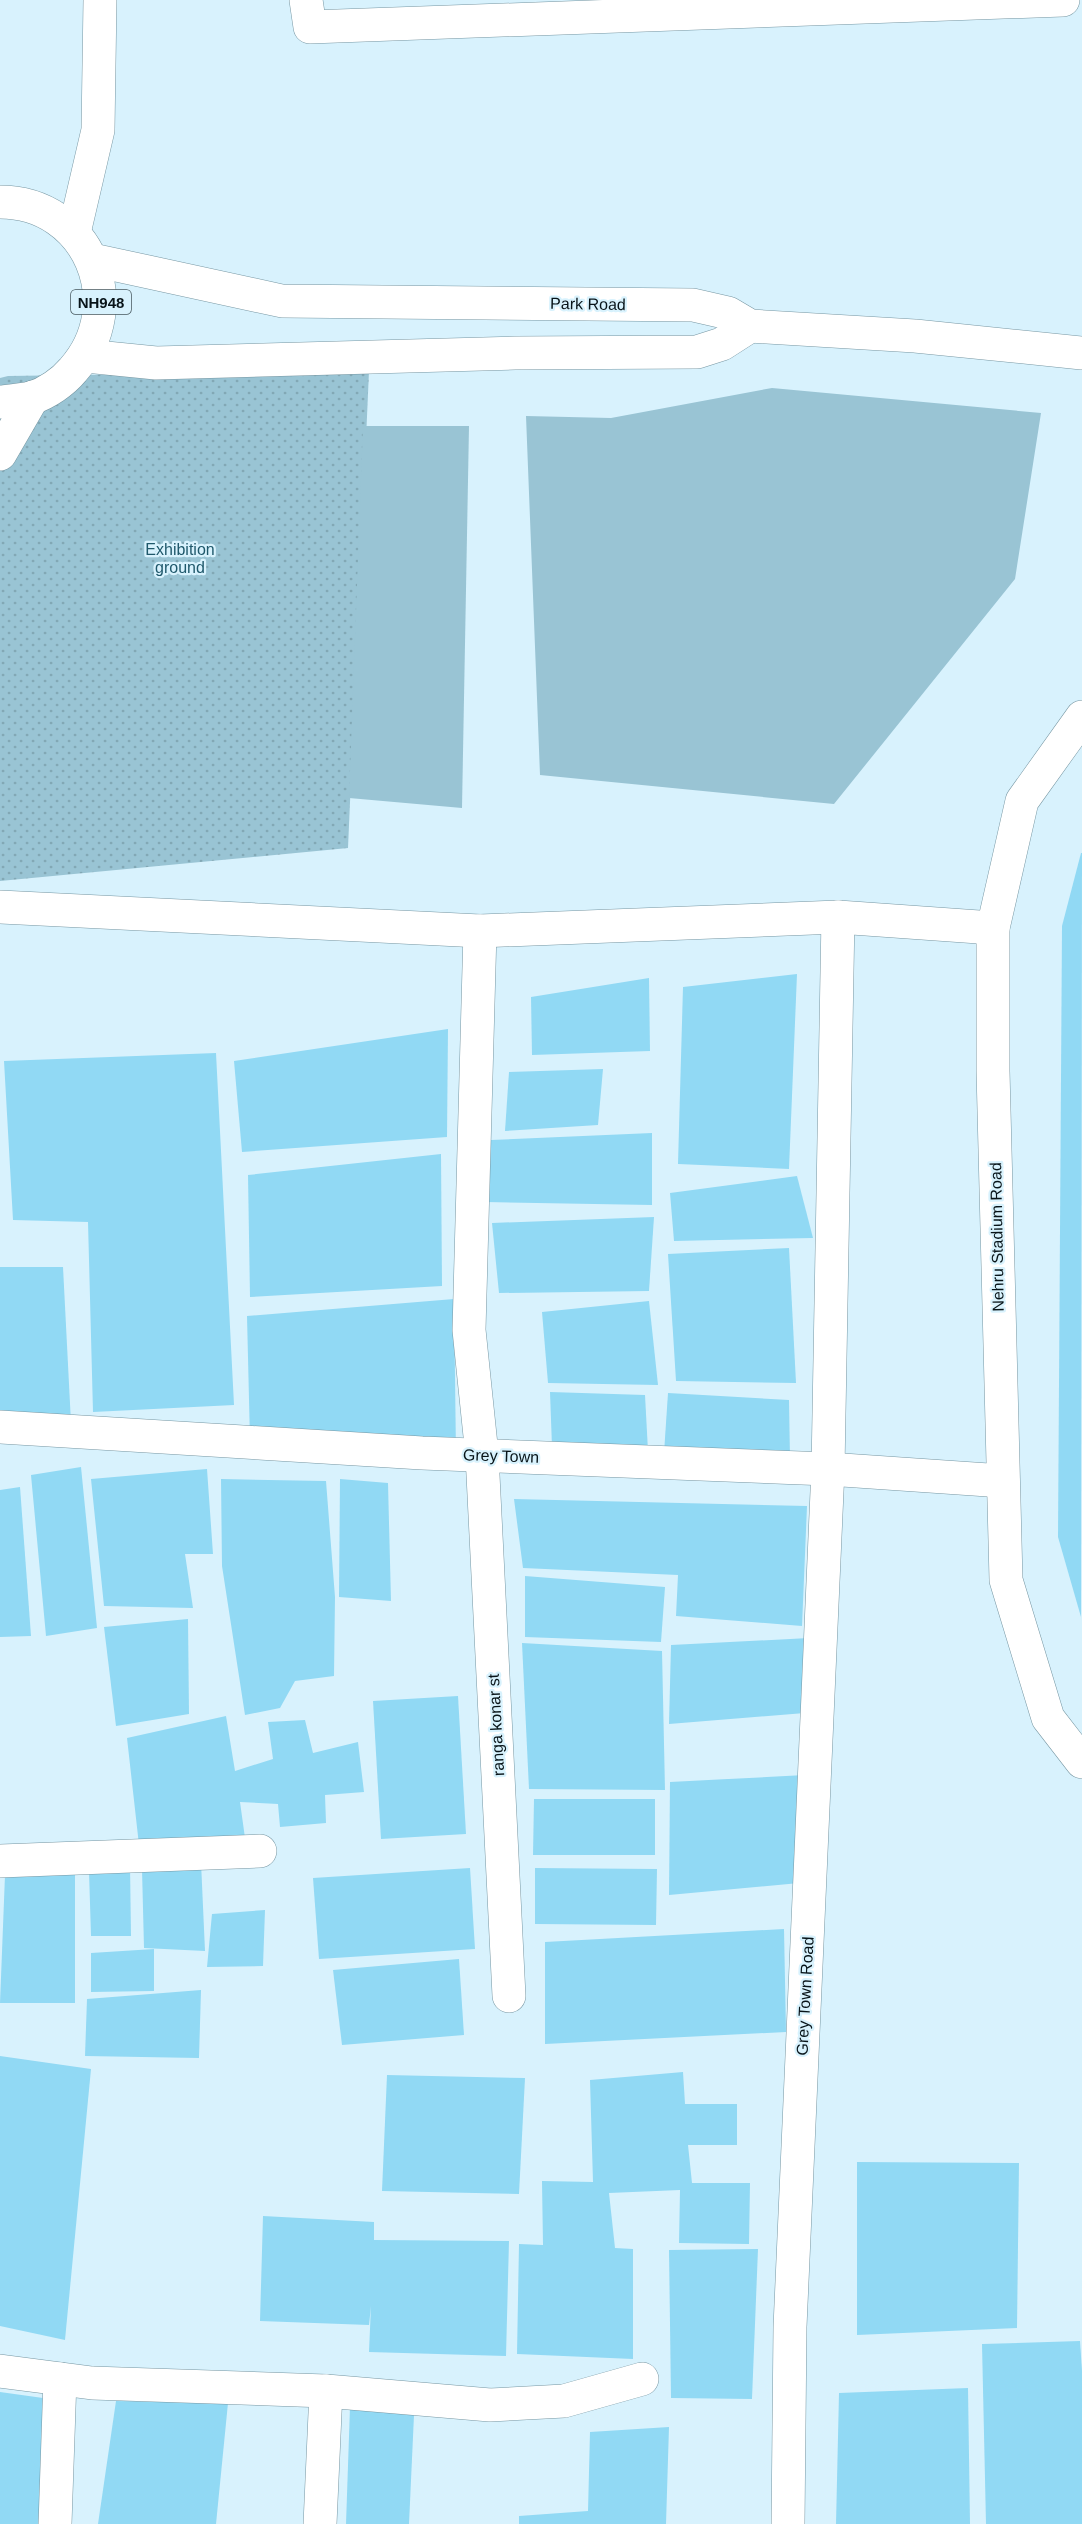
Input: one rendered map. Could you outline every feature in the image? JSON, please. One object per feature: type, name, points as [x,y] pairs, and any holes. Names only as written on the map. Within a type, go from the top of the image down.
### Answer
[{"type":"main road","points":[[75,233],[98,130],[100,0]]},
{"type":"main road","points":[[306,0],[310,27],[1063,0]]},
{"type":"main road","name":"NH948","points":[[0,202],[16,202],[48,213],[75,233],[93,260],[101,293],[99,325],[86,356],[63,381],[33,397],[0,402]]},
{"type":"main road","name":"Park Road","points":[[93,260],[282,301],[693,305],[728,313],[750,326],[915,336],[1082,353]]},
{"type":"main road","points":[[86,356],[156,363],[515,353],[697,352],[722,344],[750,326]]},
{"type":"main road","points":[[0,454],[33,397]]},
{"type":"main road","name":"Nehru Stadium Road","points":[[1082,717],[1022,801],[993,928],[993,1083],[1006,1580],[1048,1718],[1082,1762]]},
{"type":"main road","points":[[0,907],[480,931],[838,917],[993,928]]},
{"type":"main road","name":"Grey Town Road","points":[[788,2524],[790,2327],[828,1468],[838,917]]},
{"type":"main road","name":"ranga konar st","points":[[480,931],[469,1330],[482,1455],[509,1996]]},
{"type":"main road","name":"Grey Town","points":[[0,1427],[482,1455],[828,1468],[1003,1480]]},
{"type":"main road","points":[[0,1861],[260,1851]]},
{"type":"main road","points":[[0,2371],[92,2383],[326,2391],[490,2405],[564,2402],[642,2379]]},
{"type":"main road","points":[[55,2524],[60,2379]]},
{"type":"main road","points":[[320,2524],[326,2391]]},
{"type":"green space","name":"Exhibition ground","points":[[369,371],[348,848],[0,881],[0,378],[8,376]]},
{"type":"green space","points":[[772,388],[1041,413],[1015,579],[834,804],[540,775],[526,416],[611,418]]},
{"type":"green space","points":[[363,426],[469,426],[462,808],[349,798]]},
{"type":"building","points":[[1081,853],[1081,1617],[1058,1537],[1062,926]]},
{"type":"building","points":[[797,974],[789,1169],[678,1164],[683,987]]},
{"type":"building","points":[[649,978],[650,1051],[532,1055],[531,997]]},
{"type":"building","points":[[448,1029],[447,1137],[242,1152],[234,1061]]},
{"type":"building","points":[[216,1053],[234,1405],[93,1412],[88,1222],[13,1220],[4,1061]]},
{"type":"building","points":[[603,1069],[598,1125],[505,1131],[509,1072]]},
{"type":"building","points":[[652,1133],[652,1205],[486,1202],[491,1140]]},
{"type":"building","points":[[441,1154],[442,1286],[250,1297],[248,1175]]},
{"type":"building","points":[[797,1176],[813,1238],[674,1241],[670,1193]]},
{"type":"building","points":[[654,1217],[649,1291],[499,1293],[492,1223]]},
{"type":"building","points":[[789,1248],[796,1383],[676,1381],[668,1254]]},
{"type":"building","points":[[0,1267],[63,1267],[71,1423],[0,1419]]},
{"type":"building","points":[[454,1299],[456,1454],[250,1441],[247,1316]]},
{"type":"building","points":[[649,1301],[658,1385],[548,1383],[542,1312]]},
{"type":"building","points":[[550,1392],[645,1395],[648,1451],[552,1447]]},
{"type":"building","points":[[668,1393],[789,1400],[790,1459],[664,1453]]},
{"type":"building","points":[[81,1467],[97,1628],[46,1636],[31,1475]]},
{"type":"building","points":[[207,1469],[213,1554],[185,1554],[193,1608],[104,1606],[91,1479]]},
{"type":"building","points":[[221,1479],[326,1481],[335,1597],[334,1676],[295,1681],[280,1708],[245,1715],[222,1566]]},
{"type":"building","points":[[340,1479],[388,1483],[391,1601],[339,1597]]},
{"type":"building","points":[[20,1487],[31,1636],[0,1637],[0,1490]]},
{"type":"building","points":[[514,1499],[807,1506],[802,1626],[676,1616],[678,1575],[523,1568]]},
{"type":"building","points":[[525,1576],[665,1587],[661,1642],[525,1637]]},
{"type":"building","points":[[188,1619],[189,1714],[116,1726],[104,1627]]},
{"type":"building","points":[[809,1638],[817,1712],[669,1724],[671,1645]]},
{"type":"building","points":[[522,1643],[662,1651],[665,1790],[529,1789]]},
{"type":"building","points":[[458,1696],[466,1834],[381,1839],[373,1701]]},
{"type":"building","points":[[226,1716],[235,1771],[273,1759],[268,1722],[305,1720],[313,1753],[358,1742],[364,1792],[325,1795],[326,1823],[280,1827],[278,1804],[240,1802],[245,1838],[139,1845],[127,1738]]},
{"type":"building","points":[[805,1775],[810,1882],[669,1895],[670,1782]]},
{"type":"building","points":[[534,1799],[655,1799],[655,1855],[533,1855]]},
{"type":"building","points":[[201,1862],[205,1951],[144,1948],[142,1869]]},
{"type":"building","points":[[130,1865],[131,1936],[91,1936],[89,1871]]},
{"type":"building","points":[[75,1867],[75,2003],[0,2003],[5,1875]]},
{"type":"building","points":[[470,1868],[475,1949],[319,1959],[313,1878]]},
{"type":"building","points":[[535,1868],[657,1869],[656,1925],[535,1924]]},
{"type":"building","points":[[265,1910],[263,1966],[207,1967],[212,1914]]},
{"type":"building","points":[[784,1929],[786,2032],[545,2044],[545,1942]]},
{"type":"building","points":[[154,1949],[154,1991],[91,1992],[91,1953]]},
{"type":"building","points":[[459,1959],[464,2035],[342,2045],[333,1970]]},
{"type":"building","points":[[201,1990],[199,2058],[85,2056],[87,1999]]},
{"type":"building","points":[[0,2056],[91,2069],[65,2340],[0,2326]]},
{"type":"building","points":[[683,2072],[685,2104],[737,2104],[737,2145],[688,2145],[692,2183],[750,2183],[749,2244],[679,2243],[680,2190],[609,2193],[615,2248],[633,2249],[633,2359],[517,2354],[519,2244],[543,2245],[542,2181],[593,2182],[590,2080]]},
{"type":"building","points":[[387,2075],[525,2078],[519,2194],[382,2191]]},
{"type":"building","points":[[857,2162],[1019,2163],[1017,2328],[857,2335]]},
{"type":"building","points":[[263,2216],[374,2222],[374,2240],[509,2241],[506,2356],[369,2352],[371,2306],[369,2325],[260,2321]]},
{"type":"building","points":[[758,2249],[752,2399],[671,2398],[669,2250]]},
{"type":"building","points":[[1080,2341],[1082,2524],[986,2524],[982,2344]]},
{"type":"building","points":[[968,2388],[970,2524],[836,2524],[839,2393]]},
{"type":"building","points":[[0,2392],[43,2398],[40,2524],[0,2524]]},
{"type":"building","points":[[116,2401],[228,2403],[216,2524],[98,2524]]},
{"type":"building","points":[[350,2407],[414,2415],[409,2524],[346,2524]]},
{"type":"building","points":[[669,2427],[666,2524],[519,2524],[519,2516],[588,2511],[590,2432]]}]
